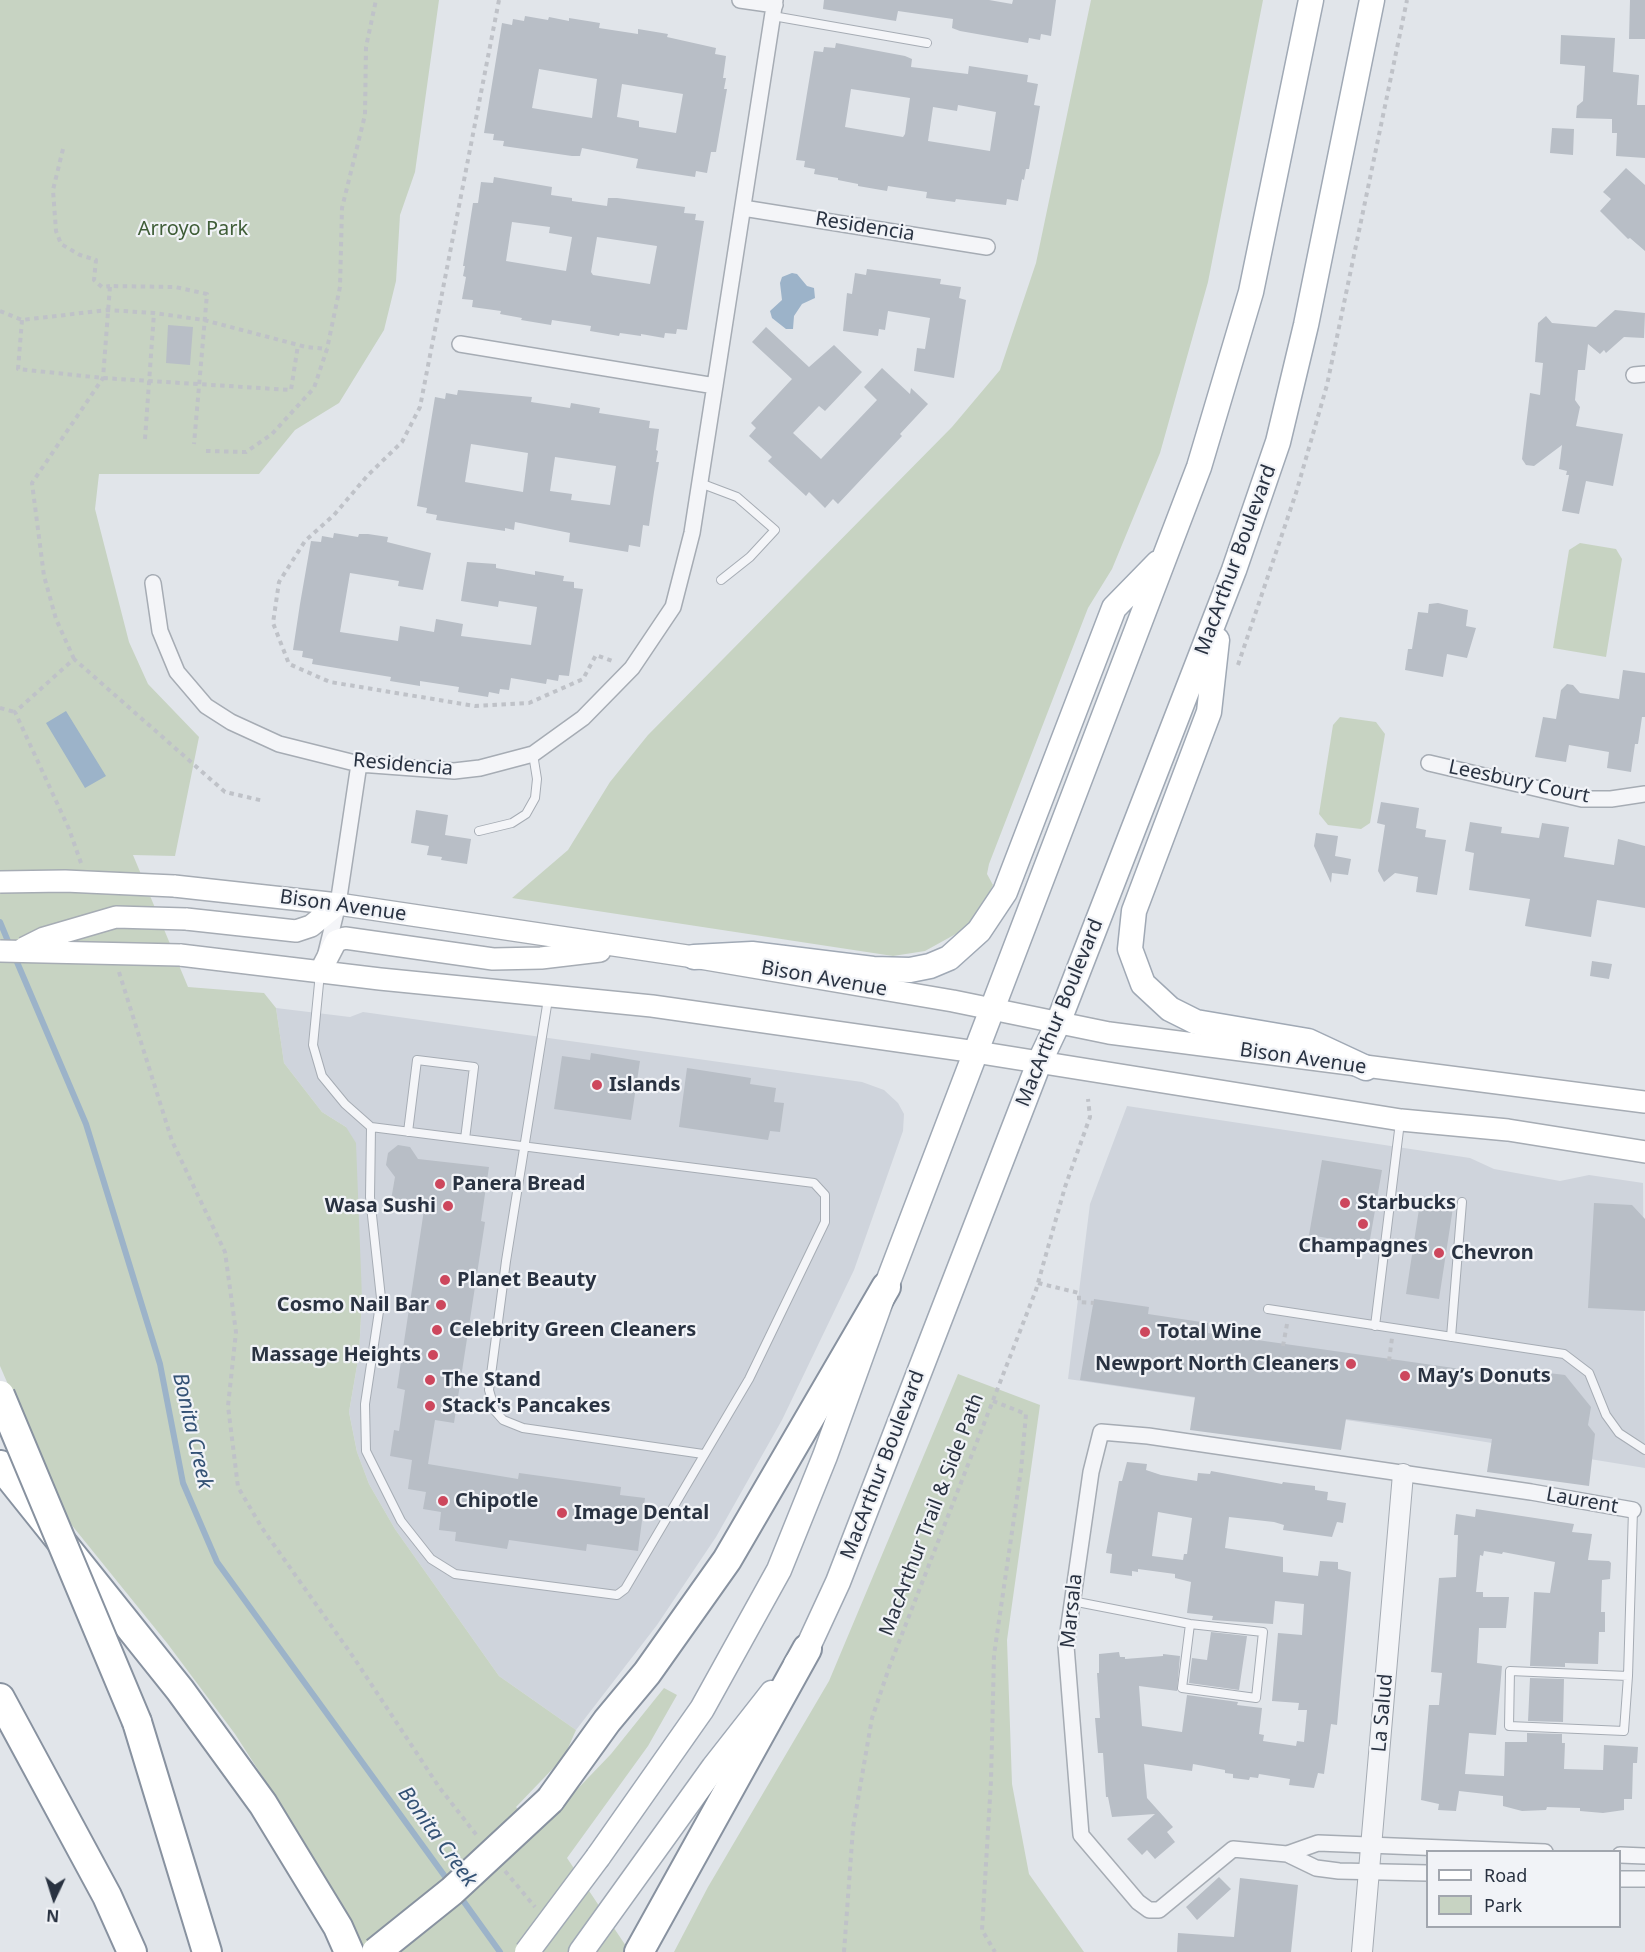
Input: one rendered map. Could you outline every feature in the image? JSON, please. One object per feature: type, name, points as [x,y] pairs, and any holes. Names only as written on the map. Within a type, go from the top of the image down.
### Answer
[{"type":"highway","points":[[376,1952],[452,1891],[550,1800],[607,1721],[648,1673],[727,1560],[886,1287]]},
{"type":"highway","points":[[0,1395],[137,1722],[207,1952]]},
{"type":"highway","points":[[0,1465],[180,1690],[263,1804],[338,1927],[349,1952]]},
{"type":"highway","points":[[645,1942],[807,1649]]},
{"type":"highway","points":[[0,1698],[107,1896],[132,1952]]},
{"type":"main road","points":[[527,1952],[598,1857],[702,1709],[779,1570],[825,1456],[886,1287],[1199,467],[1251,292],[1311,0]]},
{"type":"main road","name":"MacArthur Boulevard","points":[[581,1952],[714,1767],[807,1649],[838,1582],[1039,1063],[1058,1023],[1220,608],[1278,442],[1306,325],[1372,0]]},
{"type":"main road","points":[[694,957],[752,954],[873,969],[910,970],[930,966],[949,958],[979,931],[1005,892],[1114,608],[1164,557]]},
{"type":"main road","points":[[1220,608],[1209,712],[1134,911],[1130,950],[1143,984],[1170,1009],[1196,1022],[1308,1041],[1366,1068]]},
{"type":"main road","name":"Bison Avenue","points":[[0,882],[65,880],[174,885],[338,904],[694,957],[994,1009],[1109,1033],[1366,1068],[1645,1102]]},
{"type":"main road","points":[[6,952],[44,938],[116,917],[186,919],[296,931],[311,926],[338,904]]},
{"type":"main road","points":[[321,970],[336,941],[345,938],[493,959],[541,958],[625,946]]},
{"type":"main road","points":[[6,952],[216,957],[549,997],[651,1006],[976,1052],[1401,1119],[1508,1130],[1645,1152]]},
{"type":"street","points":[[740,0],[774,7]]},
{"type":"street","name":"Residencia","points":[[153,583],[160,631],[177,672],[206,706],[231,722],[279,744],[359,764],[454,771],[480,768],[533,754],[583,718],[632,668],[673,607],[692,533],[774,7]]},
{"type":"street","name":"Residencia","points":[[743,208],[987,247]]},
{"type":"street","points":[[460,344],[715,386]]},
{"type":"street","name":"Leesbury Court","points":[[1430,763],[1582,799],[1611,799],[1645,794]]},
{"type":"street","points":[[321,970],[338,904],[359,764]]},
{"type":"street","name":"Marsala","points":[[1403,1474],[1148,1436],[1101,1432],[1091,1472],[1066,1646],[1081,1835],[1138,1902],[1149,1910],[1159,1910],[1233,1849],[1287,1854],[1316,1868],[1426,1873]]},
{"type":"street","name":"Laurent","points":[[1403,1474],[1531,1492],[1633,1510]]},
{"type":"street","name":"La Salud","points":[[1362,1952],[1403,1474]]},
{"type":"street","name":"Marsala","points":[[1287,1854],[1318,1844],[1520,1850]]},
{"type":"street","points":[[1621,1855],[1645,1856]]},
{"type":"street","points":[[1621,1879],[1645,1879]]},
{"type":"lane","points":[[774,7],[927,43]]},
{"type":"lane","points":[[700,483],[737,498],[775,530],[750,558],[722,579]]},
{"type":"lane","points":[[478,831],[512,823],[526,814],[535,798],[537,779],[533,754]]},
{"type":"lane","points":[[321,970],[313,1045],[321,1076],[345,1104],[371,1127],[814,1183],[825,1195],[825,1221],[788,1303],[749,1379],[625,1589],[617,1595],[455,1574],[431,1559],[401,1521],[366,1451],[365,1404],[381,1298],[370,1197],[371,1127]]},
{"type":"lane","points":[[549,997],[506,1261],[489,1390],[495,1411],[503,1420],[523,1428],[703,1454]]},
{"type":"lane","points":[[408,1132],[417,1060],[474,1067],[465,1138]]},
{"type":"lane","points":[[1375,1326],[1401,1119]]},
{"type":"lane","points":[[1451,1337],[1462,1202]]},
{"type":"lane","points":[[1268,1309],[1564,1354],[1588,1373],[1606,1415],[1619,1433],[1627,1441],[1645,1450]]},
{"type":"lane","name":"Laurent","points":[[1628,1676],[1510,1671],[1509,1726],[1624,1731],[1628,1676],[1633,1510]]},
{"type":"lane","points":[[1071,1601],[1190,1624],[1263,1632],[1256,1698],[1182,1688],[1190,1624]]},
{"type":"path","points":[[206,452],[246,452],[272,434],[314,388],[327,349],[340,287],[342,208],[365,115],[366,47],[376,0]]},
{"type":"path","points":[[499,0],[420,407],[402,442],[368,475],[334,515],[305,542],[279,582],[273,623],[289,664],[330,682],[476,706],[529,703],[583,679],[596,655]]},
{"type":"path","points":[[63,149],[53,190],[56,231],[61,244],[80,255],[96,260],[94,280],[102,287],[175,287],[207,294],[194,444]]},
{"type":"path","points":[[110,286],[103,378],[32,483],[44,576],[56,619],[74,659],[225,792],[264,801]]},
{"type":"path","points":[[0,311],[22,320],[107,310],[154,313],[204,320],[298,345],[327,349]]},
{"type":"path","points":[[145,439],[154,313]]},
{"type":"path","points":[[22,320],[18,369],[103,378],[291,390],[298,345]]},
{"type":"path","points":[[15,712],[74,659]]},
{"type":"path","points":[[0,708],[15,712]]},
{"type":"path","points":[[15,712],[69,829],[85,873]]},
{"type":"path","points":[[115,962],[172,1141],[225,1252],[236,1332],[228,1406],[238,1487],[262,1528],[354,1658],[439,1787],[483,1842]]},
{"type":"path","name":"MacArthur Trail & Side Path","points":[[844,1952],[853,1828],[872,1718],[890,1665],[1038,1283],[1065,1187],[1090,1117],[1088,1099]]},
{"type":"path","points":[[1038,1283],[1079,1293],[1078,1302],[1094,1304]]},
{"type":"path","points":[[1284,1346],[1287,1324]]},
{"type":"path","points":[[1389,1361],[1393,1329]]},
{"type":"path","points":[[993,1401],[1026,1414],[1021,1470],[994,1655],[991,1781],[982,1930],[995,1952]]},
{"type":"path","points":[[505,1870],[541,1915]]},
{"type":"shaded area","points":[[276,1008],[350,1017],[363,1012],[862,1082],[884,1090],[898,1103],[904,1114],[903,1131],[854,1270],[782,1420],[716,1537],[657,1625],[576,1730],[499,1676],[395,1529],[369,1484],[357,1452],[349,1412],[359,1354],[362,1298],[346,1127],[322,1112],[284,1063]]},
{"type":"shaded area","points":[[1127,1106],[1470,1158],[1494,1169],[1560,1181],[1589,1175],[1643,1183],[1645,1468],[1400,1428],[1068,1379],[1090,1204]]},
{"type":"green space","name":"Arroyo Park","points":[[0,0],[439,0],[415,172],[400,215],[396,281],[384,330],[339,403],[295,430],[259,474],[99,474],[95,509],[129,642],[148,684],[199,737],[175,856],[133,855],[188,987],[264,993],[276,1008],[284,1063],[322,1112],[346,1127],[356,1143],[362,1298],[359,1354],[349,1412],[357,1452],[369,1484],[395,1529],[499,1676],[576,1730],[564,1757],[516,1807],[539,1829],[611,1754],[664,1688],[677,1695],[648,1746],[567,1858],[626,1946],[634,1952],[367,1952],[293,1824],[235,1734],[167,1643],[66,1518],[0,1366]]},
{"type":"green space","points":[[1091,0],[1263,0],[1208,282],[1160,453],[1112,569],[1088,608],[989,864],[987,874],[993,885],[981,909],[963,930],[925,951],[893,956],[512,898],[568,850],[610,782],[648,735],[952,427],[1000,370],[1036,263]]},
{"type":"green space","points":[[1580,543],[1616,549],[1622,559],[1606,657],[1553,648],[1569,550]]},
{"type":"green space","points":[[1340,717],[1376,722],[1385,734],[1370,823],[1361,829],[1328,825],[1319,814],[1333,725]]},
{"type":"green space","points":[[958,1374],[1040,1405],[1007,1640],[1012,1784],[1029,1874],[1084,1952],[674,1952],[708,1887],[829,1681]]},
{"type":"water","points":[[792,273],[797,274],[807,286],[814,288],[815,298],[802,304],[794,316],[793,329],[786,329],[772,318],[770,311],[782,300],[780,283],[782,277]]},
{"type":"water","points":[[66,711],[106,776],[85,788],[46,723]]},
{"type":"building","points":[[824,0],[989,0],[1012,4],[1013,0],[1056,0],[1051,36],[1041,34],[1040,40],[1029,38],[1028,43],[960,31],[952,28],[953,19],[898,11],[896,21],[823,9]]},
{"type":"building","points":[[1630,0],[1645,0],[1645,39],[1629,39]]},
{"type":"building","points":[[525,16],[569,21],[569,18],[600,23],[599,28],[638,34],[638,29],[668,34],[667,37],[716,48],[715,54],[726,56],[723,78],[726,78],[724,89],[727,89],[716,152],[711,152],[707,173],[696,171],[695,177],[636,168],[638,159],[582,148],[580,156],[572,156],[503,146],[504,141],[493,140],[494,134],[484,133],[502,23],[512,25],[513,19],[524,21]],"holes":[[[539,69],[597,79],[592,118],[532,108]],[[622,84],[683,94],[676,133],[639,127],[639,121],[617,117]]]},
{"type":"building","points":[[1561,35],[1615,38],[1613,72],[1639,75],[1637,105],[1645,105],[1645,158],[1616,156],[1617,133],[1612,133],[1612,119],[1576,118],[1577,106],[1583,101],[1585,66],[1560,64]]},
{"type":"building","points":[[836,43],[905,56],[912,59],[911,67],[968,74],[969,66],[1028,75],[1027,82],[1038,84],[1034,105],[1040,106],[1029,169],[1026,169],[1024,180],[1022,179],[1018,201],[1007,199],[1006,205],[926,198],[927,192],[888,186],[887,191],[858,186],[858,184],[838,180],[838,178],[814,174],[815,169],[804,167],[805,161],[796,160],[814,51],[823,52],[824,47],[835,48]],"holes":[[[851,89],[910,98],[903,137],[845,127]],[[958,105],[996,112],[990,151],[928,141],[933,107],[957,111]]]},
{"type":"building","points":[[1552,128],[1574,129],[1573,155],[1550,153]]},
{"type":"building","points":[[1626,168],[1645,185],[1645,251],[1630,238],[1628,239],[1600,211],[1611,199],[1603,192]]},
{"type":"building","points":[[494,177],[552,187],[551,195],[572,198],[572,201],[607,206],[608,198],[617,198],[685,207],[684,213],[696,214],[695,220],[704,221],[687,330],[677,329],[676,334],[665,333],[664,338],[620,333],[619,336],[590,331],[591,326],[552,320],[551,325],[521,320],[522,318],[500,314],[501,311],[472,307],[473,300],[462,299],[466,277],[463,276],[465,266],[463,266],[473,203],[478,203],[481,182],[493,183]],"holes":[[[512,222],[550,227],[549,233],[572,237],[566,271],[506,261]],[[597,237],[657,246],[650,284],[593,275],[591,272]]]},
{"type":"building","points":[[867,269],[941,279],[940,284],[961,287],[959,298],[966,300],[954,378],[914,371],[917,348],[925,349],[930,318],[888,311],[885,330],[879,329],[878,336],[843,331],[847,293],[852,294],[855,273],[866,275]]},
{"type":"building","points":[[1615,310],[1645,313],[1644,338],[1624,337],[1606,353],[1604,350],[1600,354],[1588,344],[1585,370],[1578,370],[1575,400],[1580,407],[1576,426],[1623,434],[1613,486],[1586,481],[1579,514],[1562,511],[1569,475],[1566,475],[1567,471],[1559,469],[1562,445],[1534,466],[1526,465],[1522,459],[1530,393],[1540,395],[1543,363],[1535,362],[1538,323],[1546,316],[1552,323],[1596,327]]},
{"type":"building","points":[[168,325],[193,327],[190,365],[166,363]]},
{"type":"building","points":[[766,327],[809,367],[834,345],[862,372],[825,411],[819,406],[793,433],[821,459],[877,400],[864,387],[882,368],[910,394],[911,388],[928,404],[900,434],[902,436],[838,504],[833,499],[825,508],[809,492],[806,496],[768,461],[772,457],[749,436],[756,428],[751,423],[792,379],[752,342]]},
{"type":"building","points":[[458,390],[532,397],[531,402],[570,408],[571,403],[600,408],[599,413],[650,421],[649,428],[659,429],[656,462],[659,462],[649,526],[643,525],[640,547],[629,545],[628,552],[569,542],[570,533],[515,522],[514,530],[505,528],[505,531],[436,520],[437,515],[426,513],[427,508],[417,506],[435,397],[445,399],[446,393],[457,395]],"holes":[[[471,444],[528,453],[523,492],[465,482]],[[555,457],[616,466],[610,505],[571,500],[572,494],[550,491]]]},
{"type":"building","points":[[334,533],[358,537],[359,534],[368,534],[388,537],[387,542],[431,553],[423,590],[398,586],[399,581],[350,573],[340,632],[398,641],[400,626],[434,632],[436,619],[463,624],[461,636],[531,645],[537,607],[499,601],[498,607],[461,601],[467,562],[496,564],[496,568],[535,575],[535,571],[564,576],[563,581],[574,582],[574,588],[583,589],[569,676],[559,675],[558,681],[547,679],[546,684],[511,678],[509,690],[500,689],[499,694],[489,692],[488,697],[458,692],[459,687],[420,681],[420,686],[390,681],[391,677],[312,664],[313,659],[302,657],[303,651],[293,650],[300,604],[311,541],[321,542],[322,536],[333,538]]},
{"type":"building","points":[[1438,603],[1468,610],[1466,626],[1476,628],[1467,658],[1447,654],[1443,677],[1405,670],[1408,649],[1412,649],[1418,612],[1428,613],[1429,604]]},
{"type":"building","points":[[1623,670],[1645,673],[1645,717],[1642,717],[1638,744],[1635,744],[1631,772],[1607,768],[1609,752],[1569,745],[1566,762],[1535,757],[1543,717],[1556,719],[1561,690],[1567,684],[1573,685],[1580,693],[1619,699]]},
{"type":"building","points":[[1381,802],[1419,808],[1416,828],[1426,830],[1425,837],[1446,840],[1437,895],[1416,892],[1418,877],[1395,873],[1384,882],[1378,871],[1385,825],[1377,823]]},
{"type":"building","points":[[416,810],[448,815],[445,835],[471,839],[467,864],[441,860],[442,857],[427,855],[429,846],[411,843]]},
{"type":"building","points":[[1470,822],[1502,827],[1501,833],[1539,838],[1542,823],[1569,827],[1564,857],[1614,865],[1618,839],[1645,846],[1645,908],[1597,900],[1591,937],[1525,926],[1530,899],[1469,890],[1474,853],[1465,851]]},
{"type":"building","points":[[1316,833],[1338,836],[1335,856],[1351,859],[1348,875],[1332,873],[1331,883],[1314,846]]},
{"type":"building","points":[[1592,961],[1612,964],[1609,979],[1590,976]]},
{"type":"building","name":"Islands","points":[[591,1053],[640,1061],[631,1120],[554,1109],[562,1056],[590,1060]]},
{"type":"building","points":[[687,1068],[751,1078],[750,1084],[776,1088],[774,1102],[784,1103],[780,1132],[770,1131],[768,1140],[679,1127]]},
{"type":"building","points":[[398,1145],[410,1147],[418,1159],[489,1167],[481,1221],[485,1222],[454,1423],[435,1420],[428,1464],[518,1479],[519,1473],[621,1487],[620,1495],[645,1498],[638,1551],[587,1544],[586,1551],[509,1540],[507,1549],[455,1541],[456,1532],[439,1530],[441,1512],[423,1509],[426,1492],[408,1489],[412,1460],[390,1456],[394,1430],[399,1431],[405,1390],[397,1388],[424,1210],[390,1206],[395,1177],[386,1165],[388,1153]]},
{"type":"building","name":"Starbucks","points":[[1322,1160],[1382,1170],[1369,1245],[1309,1235]]},
{"type":"building","points":[[1421,1196],[1454,1201],[1439,1299],[1406,1294]]},
{"type":"building","points":[[1594,1203],[1632,1205],[1645,1219],[1645,1311],[1588,1308]]},
{"type":"building","points":[[1094,1299],[1149,1307],[1148,1314],[1208,1323],[1208,1333],[1531,1379],[1532,1371],[1565,1375],[1591,1407],[1588,1425],[1595,1434],[1589,1486],[1487,1472],[1492,1439],[1407,1427],[1346,1419],[1341,1450],[1190,1430],[1195,1397],[1080,1380]]},
{"type":"building","points":[[1127,1462],[1147,1464],[1146,1470],[1161,1475],[1197,1481],[1198,1473],[1210,1474],[1211,1471],[1282,1484],[1283,1482],[1315,1486],[1315,1490],[1328,1492],[1327,1500],[1346,1503],[1343,1523],[1337,1522],[1332,1537],[1283,1530],[1284,1525],[1274,1522],[1229,1517],[1225,1548],[1283,1557],[1283,1572],[1318,1576],[1320,1561],[1338,1562],[1338,1569],[1351,1572],[1337,1725],[1331,1724],[1324,1774],[1318,1773],[1314,1788],[1289,1785],[1290,1779],[1259,1774],[1258,1778],[1250,1777],[1249,1780],[1233,1778],[1233,1774],[1225,1773],[1225,1770],[1193,1764],[1192,1771],[1144,1764],[1147,1798],[1173,1827],[1167,1832],[1175,1842],[1155,1859],[1147,1850],[1142,1855],[1127,1839],[1155,1814],[1112,1817],[1108,1797],[1106,1797],[1103,1753],[1098,1753],[1095,1718],[1100,1718],[1097,1673],[1099,1673],[1099,1654],[1119,1652],[1120,1657],[1125,1657],[1125,1659],[1163,1656],[1163,1654],[1180,1656],[1177,1691],[1139,1686],[1142,1726],[1182,1732],[1187,1695],[1238,1702],[1237,1705],[1262,1708],[1259,1734],[1264,1735],[1263,1741],[1296,1746],[1297,1741],[1304,1742],[1307,1710],[1298,1710],[1299,1703],[1272,1701],[1278,1633],[1302,1635],[1304,1604],[1275,1601],[1273,1624],[1212,1620],[1213,1616],[1187,1613],[1191,1582],[1175,1578],[1175,1574],[1138,1569],[1138,1572],[1132,1571],[1132,1576],[1110,1573],[1112,1554],[1106,1553],[1119,1481],[1122,1481]],"holes":[[[1158,1512],[1192,1518],[1187,1554],[1184,1554],[1183,1560],[1152,1556]]]},
{"type":"building","points":[[1476,1509],[1574,1524],[1572,1532],[1592,1534],[1588,1560],[1611,1563],[1610,1579],[1602,1580],[1601,1612],[1605,1612],[1605,1632],[1599,1632],[1598,1664],[1565,1663],[1565,1667],[1530,1666],[1534,1592],[1550,1593],[1555,1562],[1503,1552],[1502,1554],[1484,1551],[1483,1556],[1480,1555],[1476,1592],[1483,1592],[1483,1597],[1509,1597],[1506,1628],[1479,1628],[1477,1663],[1502,1666],[1496,1735],[1469,1733],[1465,1774],[1504,1776],[1505,1742],[1527,1742],[1527,1733],[1562,1734],[1562,1743],[1565,1743],[1564,1769],[1603,1770],[1604,1745],[1638,1747],[1637,1763],[1633,1763],[1632,1799],[1624,1799],[1624,1810],[1603,1813],[1580,1811],[1580,1808],[1547,1807],[1546,1810],[1522,1811],[1503,1806],[1503,1796],[1459,1791],[1456,1811],[1438,1810],[1439,1804],[1421,1800],[1429,1705],[1439,1705],[1442,1673],[1431,1672],[1439,1578],[1456,1577],[1458,1535],[1454,1535],[1456,1514],[1475,1517]]},
{"type":"building","points":[[1211,1632],[1247,1636],[1239,1690],[1189,1683],[1192,1658],[1207,1660]]},
{"type":"building","points":[[1530,1678],[1564,1679],[1563,1722],[1528,1721]]},
{"type":"building","points":[[1219,1877],[1231,1889],[1197,1920],[1186,1907]]},
{"type":"building","points":[[1240,1878],[1298,1885],[1291,1952],[1177,1952],[1178,1933],[1234,1937]]},
{"type":"waterway","name":"Bonita Creek","points":[[0,922],[10,946]]},
{"type":"waterway","name":"Bonita Creek","points":[[14,955],[86,1124],[160,1364],[183,1483],[217,1562],[449,1882]]},
{"type":"waterway","name":"Bonita Creek","points":[[459,1895],[500,1952]]},
{"type":"place","name":"Islands","points":[[597,1085]]},
{"type":"place","name":"Panera Bread","points":[[440,1184]]},
{"type":"place","name":"Starbucks","points":[[1345,1203]]},
{"type":"place","name":"Wasa Sushi","points":[[448,1206]]},
{"type":"place","name":"Champagnes","points":[[1363,1224]]},
{"type":"place","name":"Chevron","points":[[1439,1253]]},
{"type":"place","name":"Planet Beauty","points":[[445,1280]]},
{"type":"place","name":"Cosmo Nail Bar","points":[[441,1305]]},
{"type":"place","name":"Celebrity Green Cleaners","points":[[437,1330]]},
{"type":"place","name":"Total Wine","points":[[1145,1332]]},
{"type":"place","name":"Massage Heights","points":[[433,1355]]},
{"type":"place","name":"Newport North Cleaners","points":[[1351,1364]]},
{"type":"place","name":"May’s Donuts","points":[[1405,1376]]},
{"type":"place","name":"The Stand","points":[[430,1380]]},
{"type":"place","name":"Stack's Pancakes","points":[[430,1406]]},
{"type":"place","name":"Chipotle","points":[[443,1501]]},
{"type":"place","name":"Image Dental","points":[[562,1513]]}]
